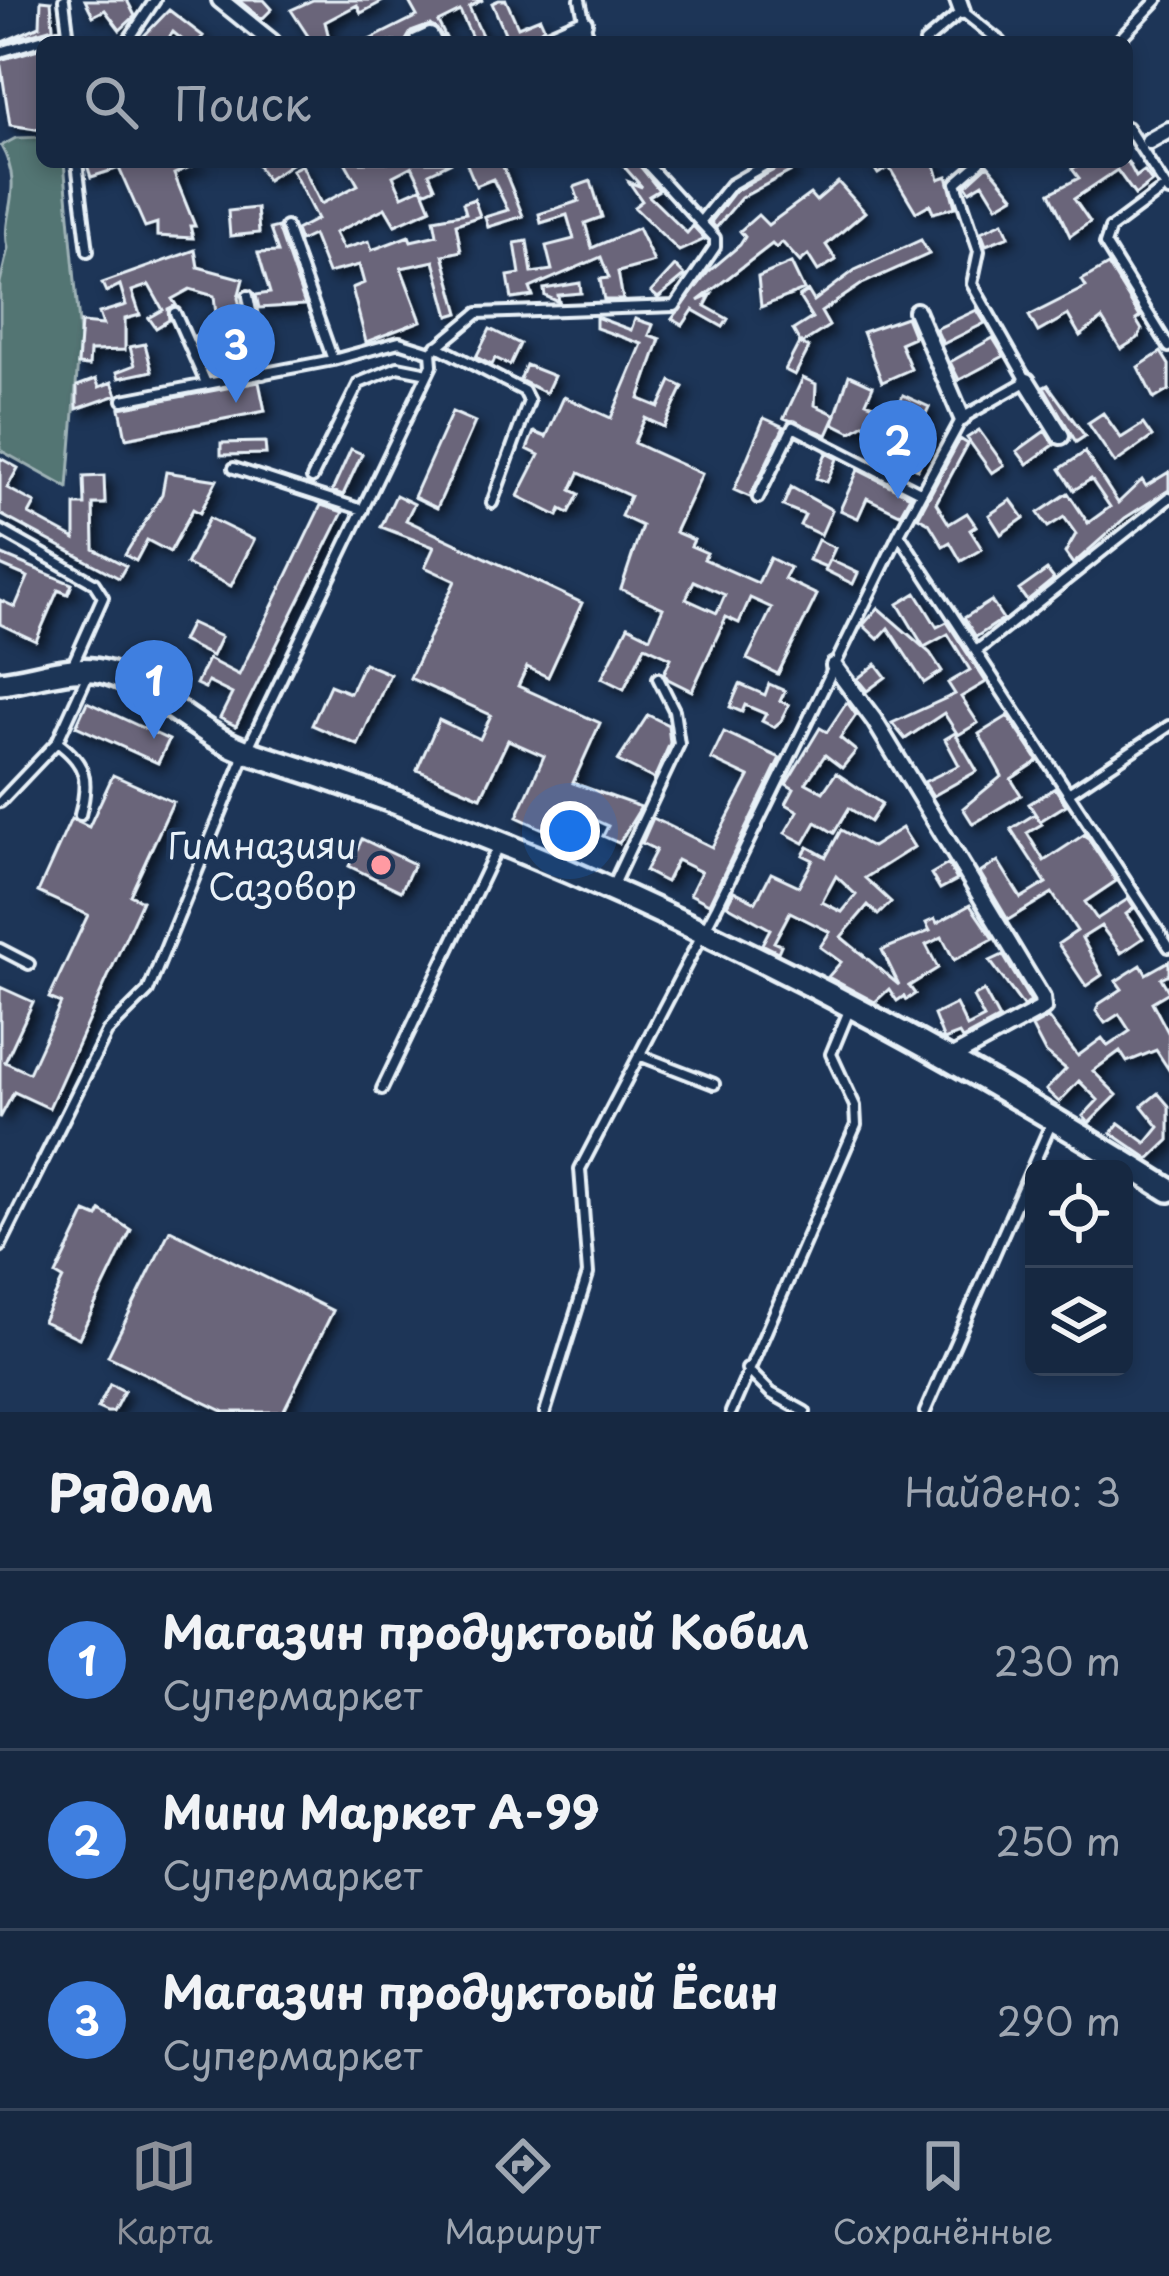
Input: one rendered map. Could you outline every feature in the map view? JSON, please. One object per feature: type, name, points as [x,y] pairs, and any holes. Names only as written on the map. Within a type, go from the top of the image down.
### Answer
[{"type":"street","points":[[220,0],[265,36]]},
{"type":"street","points":[[552,36],[584,22]]},
{"type":"street","points":[[1149,141],[1169,130]]},
{"type":"street","points":[[916,311],[962,418]]},
{"type":"street","points":[[1027,381],[1061,436]]},
{"type":"street","points":[[833,665],[874,720],[1042,998],[1043,1008],[949,1060]]},
{"type":"street","points":[[0,683],[80,671],[109,673],[246,752],[292,763],[500,841],[704,930],[1054,1118],[1169,1190]]},
{"type":"lane","points":[[64,0],[70,36]]},
{"type":"lane","points":[[131,36],[155,0]]},
{"type":"lane","points":[[580,0],[588,36]]},
{"type":"lane","points":[[1123,36],[1157,0]]},
{"type":"lane","points":[[931,36],[960,5],[994,36]]},
{"type":"lane","points":[[0,52],[36,44]]},
{"type":"lane","points":[[1133,136],[1168,190],[1110,229],[1105,244],[1169,347]]},
{"type":"lane","points":[[78,168],[88,251]]},
{"type":"lane","points":[[0,1247],[107,1032],[148,992],[246,752],[428,373],[434,349],[478,313],[675,306],[715,247],[715,238],[650,168]]},
{"type":"lane","points":[[700,222],[730,185],[760,168]]},
{"type":"lane","points":[[545,1412],[588,1274],[580,1169],[920,492],[962,418],[1027,381],[973,289],[979,251],[956,183],[973,168]]},
{"type":"lane","points":[[286,227],[333,360]]},
{"type":"lane","points":[[248,296],[262,374]]},
{"type":"lane","points":[[175,313],[206,382]]},
{"type":"lane","points":[[123,400],[333,360],[399,342],[434,349],[524,391],[529,401],[492,503]]},
{"type":"lane","points":[[312,478],[359,383],[398,367],[428,373]]},
{"type":"lane","points":[[758,498],[793,427],[920,492]]},
{"type":"lane","points":[[234,468],[363,510]]},
{"type":"lane","points":[[980,649],[1169,498]]},
{"type":"lane","points":[[0,530],[94,583],[103,597],[57,742],[0,802]]},
{"type":"lane","points":[[899,534],[980,649],[1169,947]]},
{"type":"lane","points":[[610,891],[679,744],[674,710],[658,678]]},
{"type":"lane","points":[[1070,792],[1169,726]]},
{"type":"lane","points":[[57,742],[84,767],[88,783],[80,815]]},
{"type":"lane","points":[[382,1089],[500,841]]},
{"type":"lane","points":[[0,949],[29,964]]},
{"type":"lane","points":[[731,1412],[856,1125],[855,1106],[831,1054],[851,1007]]},
{"type":"lane","points":[[639,1055],[714,1084]]},
{"type":"lane","points":[[925,1412],[1054,1118]]},
{"type":"lane","points":[[747,1369],[771,1394],[805,1412]]},
{"type":"green space","points":[[36,137],[36,168],[65,168],[80,335],[68,488],[0,450],[0,283],[12,188],[1,146],[16,138]]},
{"type":"building","points":[[41,0],[51,1],[53,28],[0,43],[40,26]]},
{"type":"building","points":[[85,0],[127,0],[135,16],[120,30],[105,10],[93,16]]},
{"type":"building","points":[[238,0],[264,0],[272,9],[262,19]]},
{"type":"building","points":[[313,0],[385,0],[361,13],[357,5],[325,22],[328,36],[308,36],[291,10]]},
{"type":"building","points":[[408,0],[483,0],[469,7],[482,36],[471,36],[460,11],[438,22],[445,36],[430,25],[409,36],[377,36],[417,16]]},
{"type":"building","points":[[506,0],[518,27],[540,18],[544,27],[534,36],[499,36],[505,33],[492,3]]},
{"type":"building","points":[[169,10],[203,36],[173,32],[144,36]]},
{"type":"building","points":[[36,50],[36,129],[10,125],[0,60]]},
{"type":"building","points":[[88,168],[119,168],[91,177]]},
{"type":"building","points":[[119,168],[188,168],[174,174],[195,226],[190,226],[193,238],[157,236],[157,223],[145,227]]},
{"type":"building","points":[[259,168],[285,168],[267,180]]},
{"type":"building","points":[[303,168],[321,204],[358,185],[348,168],[408,168],[393,176],[402,196],[422,187],[413,168],[439,168],[429,173],[435,187],[424,192],[431,209],[395,225],[385,208],[335,233],[343,249],[369,241],[372,250],[409,236],[411,241],[437,235],[434,219],[466,213],[463,203],[474,199],[480,216],[456,224],[461,251],[443,255],[459,313],[449,316],[434,261],[401,268],[421,321],[366,342],[352,288],[364,283],[359,265],[328,273],[313,235],[300,241],[296,230],[317,219],[292,170]]},
{"type":"building","points":[[468,168],[503,168],[523,216],[488,227],[485,217],[508,210],[493,179],[476,186]]},
{"type":"building","points":[[625,168],[642,168],[659,190],[649,196],[687,233],[693,226],[705,239],[679,251],[634,207],[642,201],[629,182],[642,187]]},
{"type":"building","points":[[778,168],[793,170],[741,198],[716,228],[711,222],[735,191]]},
{"type":"building","points":[[890,168],[936,168],[939,179],[947,176],[955,207],[933,213],[930,204],[916,212]]},
{"type":"building","points":[[991,168],[1014,196],[997,206],[983,183],[970,191],[966,185]]},
{"type":"building","points":[[1131,168],[1136,177],[1144,171],[1152,182],[1135,195],[1117,170],[1074,199],[1090,222],[1070,236],[1050,193],[1079,178],[1072,169]]},
{"type":"building","points":[[591,181],[602,217],[585,223],[592,248],[638,228],[654,262],[618,272],[623,300],[604,300],[600,279],[609,278],[601,257],[530,288],[533,296],[512,299],[508,276],[520,274],[515,243],[527,241],[532,273],[552,270],[546,246],[574,239],[567,215],[541,223],[539,214],[579,201],[574,187]]},
{"type":"building","points":[[838,182],[865,212],[826,245],[836,260],[818,271],[808,255],[800,262],[782,242],[776,248],[772,244],[698,301],[711,295],[705,306],[728,319],[723,327],[693,310],[683,325],[672,319],[708,272],[740,245],[745,237],[740,231],[758,215],[768,225],[810,194],[816,201]]},
{"type":"building","points":[[257,208],[259,233],[230,236],[228,211]]},
{"type":"building","points":[[1003,222],[1009,236],[986,245],[981,232]]},
{"type":"building","points":[[278,227],[305,305],[259,308],[256,295],[270,293],[258,253],[278,252],[270,229]]},
{"type":"building","points":[[921,240],[929,254],[862,284],[821,312],[829,326],[801,344],[793,330],[812,318],[799,297],[808,291],[814,301],[855,270]]},
{"type":"building","points":[[195,250],[198,267],[243,279],[238,298],[246,329],[218,332],[214,296],[190,289],[172,299],[176,305],[168,309],[169,320],[156,328],[149,318],[163,310],[149,285],[132,291],[140,315],[125,319],[125,350],[90,351],[89,366],[78,365],[81,323],[103,325],[99,313],[126,305],[120,285],[106,292],[102,283]]},
{"type":"building","points":[[791,263],[804,290],[761,307],[758,277]]},
{"type":"building","points":[[1108,265],[1140,317],[1136,320],[1142,330],[1138,338],[1121,349],[1102,319],[1080,336],[1068,315],[1038,332],[1029,316],[1086,287],[1082,280]]},
{"type":"building","points":[[675,266],[685,276],[658,298],[651,292]]},
{"type":"building","points":[[580,283],[581,293],[558,295],[559,302],[545,296],[544,289]]},
{"type":"building","points":[[977,310],[985,323],[943,344],[936,329]]},
{"type":"building","points":[[596,317],[631,330],[635,319],[653,325],[649,335],[660,339],[639,399],[659,407],[671,381],[683,387],[664,427],[645,418],[634,443],[702,474],[675,532],[694,540],[691,546],[707,553],[704,559],[758,583],[770,558],[790,568],[784,579],[817,595],[778,674],[747,659],[772,608],[750,598],[739,623],[726,617],[692,691],[664,673],[671,658],[645,646],[624,689],[602,678],[628,626],[650,637],[663,608],[621,589],[642,526],[621,516],[630,496],[579,473],[571,490],[579,494],[569,513],[561,509],[558,516],[518,496],[539,455],[527,449],[534,432],[546,437],[564,397],[611,418],[642,344],[596,328]],"holes":[[[694,581],[725,595],[717,613],[686,599]]]},
{"type":"building","points":[[906,317],[914,337],[900,343],[911,369],[882,382],[863,332]]},
{"type":"building","points":[[214,327],[225,353],[250,348],[253,367],[234,370],[232,361],[210,371],[194,336]]},
{"type":"building","points":[[490,329],[520,344],[510,365],[495,358],[492,365],[476,357]]},
{"type":"building","points":[[993,338],[1004,356],[959,380],[950,362]]},
{"type":"building","points":[[799,343],[809,348],[795,375],[785,370]]},
{"type":"building","points":[[145,344],[152,371],[119,378],[117,372],[135,365],[130,347]]},
{"type":"building","points":[[1161,352],[1169,365],[1169,390],[1154,399],[1138,367]]},
{"type":"building","points":[[526,365],[554,376],[546,393],[520,380]]},
{"type":"building","points":[[849,375],[873,386],[866,402],[883,409],[874,429],[864,424],[851,432],[833,423]]},
{"type":"building","points":[[803,378],[816,384],[815,405],[836,415],[827,435],[784,418]]},
{"type":"building","points":[[96,379],[99,387],[112,382],[117,395],[77,409],[77,386]]},
{"type":"building","points":[[259,382],[265,411],[126,438],[120,408]]},
{"type":"building","points":[[1048,385],[1085,436],[1076,442],[1044,387]]},
{"type":"building","points":[[903,395],[929,407],[921,424],[896,412]]},
{"type":"building","points":[[452,412],[475,422],[437,508],[414,497]]},
{"type":"building","points":[[1103,413],[1121,438],[1143,424],[1152,437],[1115,463],[1088,423]]},
{"type":"building","points":[[764,418],[784,427],[750,497],[734,490]]},
{"type":"building","points":[[915,426],[934,435],[918,469],[899,460]]},
{"type":"building","points":[[979,430],[1004,465],[992,473],[967,438]]},
{"type":"building","points":[[1045,431],[1054,445],[1027,464],[1017,451]]},
{"type":"building","points":[[960,439],[968,444],[936,503],[949,524],[967,513],[976,526],[970,530],[982,549],[961,561],[950,542],[943,546],[929,523],[918,517]]},
{"type":"building","points":[[265,442],[266,454],[221,455],[221,443]]},
{"type":"building","points":[[351,449],[362,454],[343,495],[332,491]]},
{"type":"building","points":[[1085,452],[1118,503],[1142,480],[1146,486],[1169,472],[1169,490],[1125,518],[1073,564],[1065,553],[1076,534],[1064,517],[1048,527],[1038,513],[1068,493],[1088,523],[1110,507],[1091,479],[1074,490],[1060,469]]},
{"type":"building","points":[[826,453],[837,459],[827,482],[816,478]]},
{"type":"building","points":[[0,458],[18,468],[7,488],[35,503],[29,514],[75,539],[75,505],[85,505],[84,477],[104,476],[105,504],[93,504],[94,549],[126,566],[119,578],[0,514]]},
{"type":"building","points":[[858,470],[910,496],[900,514],[867,498],[858,518],[840,510]]},
{"type":"building","points":[[166,472],[217,480],[200,513],[193,509],[170,552],[147,540],[136,561],[125,555],[162,494]]},
{"type":"building","points":[[791,487],[832,510],[821,535],[800,525],[805,515],[783,506]]},
{"type":"building","points":[[396,495],[414,504],[406,520],[582,603],[548,677],[527,667],[518,686],[600,723],[573,783],[641,807],[619,843],[603,836],[608,826],[563,806],[552,833],[517,817],[544,756],[508,740],[481,797],[417,770],[439,720],[480,739],[491,715],[410,678],[455,581],[425,567],[434,547],[381,527]]},
{"type":"building","points":[[1011,500],[1024,518],[1001,534],[989,515]]},
{"type":"building","points":[[321,505],[343,512],[236,726],[220,718],[232,694],[208,682],[205,688],[196,684],[208,659],[239,675]]},
{"type":"building","points":[[209,518],[254,540],[231,586],[186,564]]},
{"type":"building","points":[[818,540],[835,548],[826,567],[809,560]]},
{"type":"building","points":[[0,554],[72,584],[68,594],[58,590],[36,641],[0,624],[0,600],[15,607],[28,577],[0,565]]},
{"type":"building","points":[[830,560],[858,573],[853,584],[825,570]]},
{"type":"building","points":[[1047,570],[1054,579],[1027,601],[1019,590]]},
{"type":"building","points":[[916,593],[937,627],[947,622],[986,682],[961,697],[978,723],[958,735],[944,713],[905,739],[892,723],[955,694],[948,683],[970,670],[948,634],[924,647],[898,604]]},
{"type":"building","points":[[991,601],[1003,619],[976,637],[964,618]]},
{"type":"building","points":[[878,608],[930,653],[942,671],[924,683],[888,628],[878,639],[863,625]]},
{"type":"building","points":[[191,623],[221,637],[212,656],[182,641]]},
{"type":"building","points":[[364,663],[390,674],[358,745],[312,725],[330,685],[350,693]]},
{"type":"building","points":[[876,664],[886,677],[867,691],[857,679]]},
{"type":"building","points":[[740,684],[765,695],[769,684],[785,691],[780,701],[789,705],[781,721],[774,727],[762,721],[766,714],[745,705],[742,712],[730,707]]},
{"type":"building","points":[[87,702],[169,740],[158,763],[76,726]]},
{"type":"building","points":[[847,702],[856,715],[840,738],[856,751],[842,768],[825,755],[806,783],[823,792],[836,773],[882,804],[870,822],[849,808],[834,833],[816,822],[804,843],[785,833],[798,811],[786,804],[794,789],[786,784],[820,728],[827,732]]},
{"type":"building","points":[[648,715],[668,725],[670,743],[654,779],[618,761]]},
{"type":"building","points":[[1008,716],[1038,761],[1011,779],[1021,795],[973,824],[963,808],[1002,776],[979,734]]},
{"type":"building","points":[[724,732],[780,758],[709,904],[690,894],[701,872],[677,860],[666,882],[645,871],[656,850],[642,843],[653,818],[712,847],[749,777],[711,759]]},
{"type":"building","points":[[955,733],[977,771],[933,796],[924,782],[959,765],[945,739]]},
{"type":"building","points":[[113,775],[173,802],[130,895],[142,901],[49,1108],[14,1092],[0,1118],[0,987],[33,1002],[5,1062],[29,1073],[61,1003],[49,998],[88,915],[38,892],[71,819],[89,827]]},
{"type":"building","points":[[1055,788],[1066,805],[1040,821],[1029,804]]},
{"type":"building","points":[[1035,814],[1042,824],[1027,833],[1044,861],[1085,834],[1116,881],[1085,902],[1097,919],[1128,899],[1134,908],[1126,914],[1143,938],[1121,953],[1101,926],[1082,938],[1102,975],[1086,986],[1058,944],[1077,931],[1052,893],[1008,920],[980,873],[998,861],[1021,898],[1046,883],[1011,829]]},
{"type":"building","points":[[902,828],[914,847],[865,878],[891,902],[878,915],[868,905],[841,937],[899,985],[882,950],[930,931],[926,923],[935,919],[937,923],[970,905],[993,939],[954,960],[942,937],[926,945],[938,968],[909,986],[915,994],[906,1000],[904,996],[897,1001],[889,989],[875,1002],[828,977],[841,962],[820,947],[830,932],[790,912],[774,942],[781,945],[778,952],[762,944],[770,929],[727,905],[734,891],[756,902],[771,873],[799,886],[813,860],[803,855],[808,847],[826,857],[841,830],[872,847]],"holes":[[[836,876],[856,895],[842,912],[822,902]]]},
{"type":"building","name":"Гимназияи Сазовор","points":[[362,839],[414,864],[401,891],[349,866]]},
{"type":"building","points":[[948,864],[957,880],[940,889],[931,874]]},
{"type":"building","points":[[1003,955],[1031,1002],[1023,1006],[990,961]]},
{"type":"building","points":[[1169,961],[1169,974],[1161,978],[1169,992],[1152,1002],[1169,1034],[1169,1070],[1156,1050],[1127,1062],[1120,1051],[1093,1071],[1117,1095],[1089,1123],[1083,1116],[1098,1100],[1079,1081],[1059,1102],[1046,1090],[1066,1069],[1045,1052],[1032,1027],[1048,1018],[1078,1056],[1102,1038],[1108,1046],[1130,1031],[1119,1014],[1105,1023],[1096,1011],[1099,1004],[1122,989],[1116,981],[1141,965],[1146,974]]},
{"type":"building","points":[[984,991],[999,1019],[962,1039],[959,1034],[944,1040],[934,1015],[956,1004],[967,1027],[984,1018],[973,997]]},
{"type":"building","points":[[1158,1093],[1169,1106],[1169,1140],[1149,1159],[1111,1133],[1119,1123],[1146,1143],[1159,1127],[1142,1106]]},
{"type":"building","points":[[101,1211],[131,1230],[79,1338],[43,1321],[63,1279],[56,1275],[86,1212],[98,1217]]},
{"type":"building","points":[[170,1230],[333,1311],[283,1412],[225,1412],[108,1356]]},
{"type":"building","points":[[110,1384],[124,1391],[113,1412],[107,1412],[98,1408]]},
{"type":"place","name":"Магазин продуктоый Ёсин","points":[[236,403]]},
{"type":"place","name":"Мини Маркет А-99","points":[[898,499]]},
{"type":"place","name":"Магазин продуктоый Кобил","points":[[154,739]]},
{"type":"place","name":"Гимназияи Сазовор","points":[[381,865]]}]
